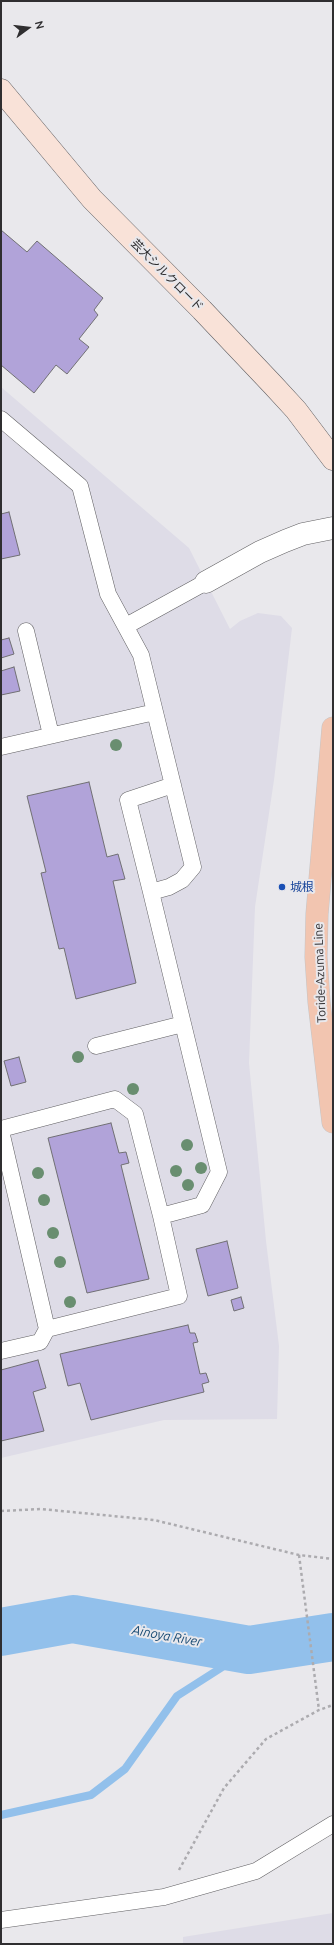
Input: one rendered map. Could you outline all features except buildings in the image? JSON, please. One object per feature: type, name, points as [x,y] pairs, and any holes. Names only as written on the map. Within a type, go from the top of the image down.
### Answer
[{"type":"main road","name":"Toride-Azuma Line","points":[[333,728],[328,857],[317,914],[316,957],[319,1002],[333,1122]]},
{"type":"street","name":"芸大シルクロード","points":[[1,90],[92,199],[202,310],[296,410],[333,459]]},
{"type":"street","points":[[206,582],[260,552],[303,534],[333,528]]},
{"type":"lane","points":[[1,419],[80,486],[108,594],[141,655],[193,867],[182,880],[151,892]]},
{"type":"lane","points":[[126,626],[206,582]]},
{"type":"lane","points":[[26,631],[51,736]]},
{"type":"lane","points":[[1,747],[154,712]]},
{"type":"lane","points":[[162,1216],[202,1205],[219,1172],[128,800],[173,785]]},
{"type":"lane","points":[[96,1046],[183,1024]]},
{"type":"lane","points":[[1,1351],[40,1342],[47,1329],[1,1130],[115,1099],[136,1114],[162,1216],[179,1296],[47,1329]]},
{"type":"lane","points":[[1,1920],[164,1897],[256,1870],[333,1824]]},
{"type":"path","points":[[1,1511],[41,1509],[154,1520],[299,1555],[333,1559]]},
{"type":"path","points":[[299,1555],[319,1710]]},
{"type":"path","points":[[164,1897],[224,1788],[266,1739],[319,1710],[333,1705]]},
{"type":"shaded area","points":[[1,387],[189,548],[230,629],[240,621],[258,613],[281,616],[292,628],[274,780],[255,907],[249,1063],[266,1241],[279,1346],[277,1419],[164,1420],[1,1458]]},
{"type":"shaded area","points":[[333,1913],[333,1944],[183,1944],[183,1937]]},
{"type":"waterway","name":"Ainoya River","points":[[1,1632],[73,1619],[249,1650],[333,1637]]},
{"type":"waterway","points":[[1,1815],[91,1795],[125,1769],[177,1696],[249,1650]]},
{"type":"place","name":"城根","points":[[282,887]]}]
